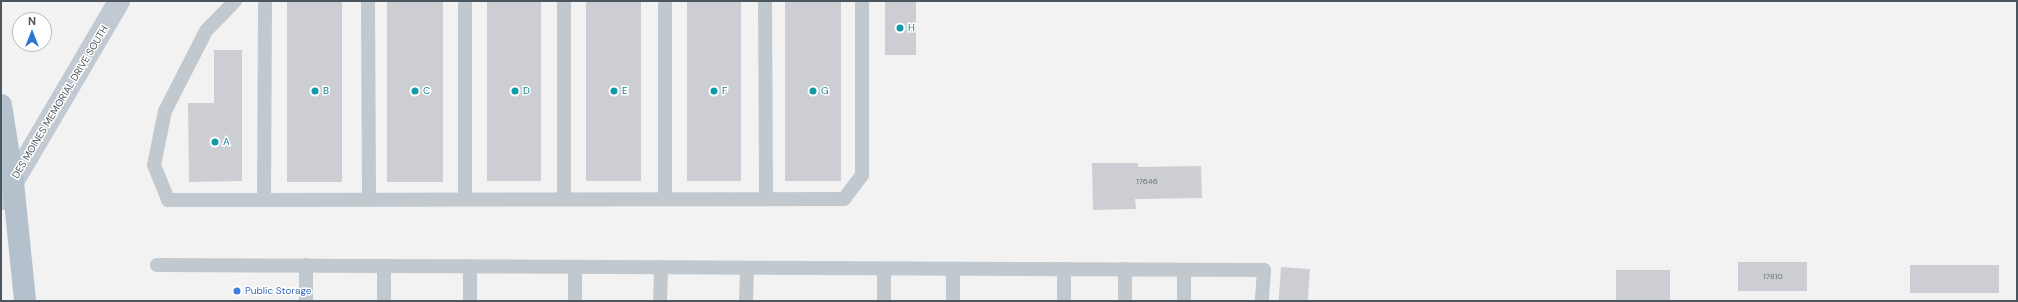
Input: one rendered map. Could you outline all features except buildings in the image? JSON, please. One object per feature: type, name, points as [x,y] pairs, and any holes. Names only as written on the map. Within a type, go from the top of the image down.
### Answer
[{"type":"main road","name":"DES MOINES MEMORIAL DRIVE SOUTH","points":[[25,301],[7,191],[119,1]]},
{"type":"main road","points":[[1,105],[7,191]]},
{"type":"lane","points":[[235,1],[206,31],[165,112],[154,165],[168,200],[844,199],[862,175],[862,1]]},
{"type":"lane","points":[[264,200],[265,1]]},
{"type":"lane","points":[[368,1],[369,200]]},
{"type":"lane","points":[[465,1],[465,199]]},
{"type":"lane","points":[[564,1],[564,199]]},
{"type":"lane","points":[[665,1],[665,199]]},
{"type":"lane","points":[[765,1],[766,199]]},
{"type":"lane","points":[[157,265],[1264,270],[1262,301]]},
{"type":"lane","points":[[306,265],[306,301]]},
{"type":"lane","points":[[384,266],[384,301]]},
{"type":"lane","points":[[470,266],[470,301]]},
{"type":"lane","points":[[575,267],[575,301]]},
{"type":"lane","points":[[660,267],[660,301]]},
{"type":"lane","points":[[746,301],[747,268]]},
{"type":"lane","points":[[884,268],[884,301]]},
{"type":"lane","points":[[953,301],[954,268]]},
{"type":"lane","points":[[1064,269],[1064,301]]},
{"type":"lane","points":[[1125,270],[1125,301]]},
{"type":"lane","points":[[1184,270],[1184,301]]},
{"type":"place","name":"H","points":[[900,28]]},
{"type":"place","name":"B","points":[[315,91]]},
{"type":"place","name":"C","points":[[415,91]]},
{"type":"place","name":"D","points":[[515,91]]},
{"type":"place","name":"E","points":[[614,91]]},
{"type":"place","name":"F","points":[[714,91]]},
{"type":"place","name":"G","points":[[813,91]]},
{"type":"place","name":"A","points":[[215,142]]},
{"type":"place","name":"Public Storage","points":[[237,291]]}]
